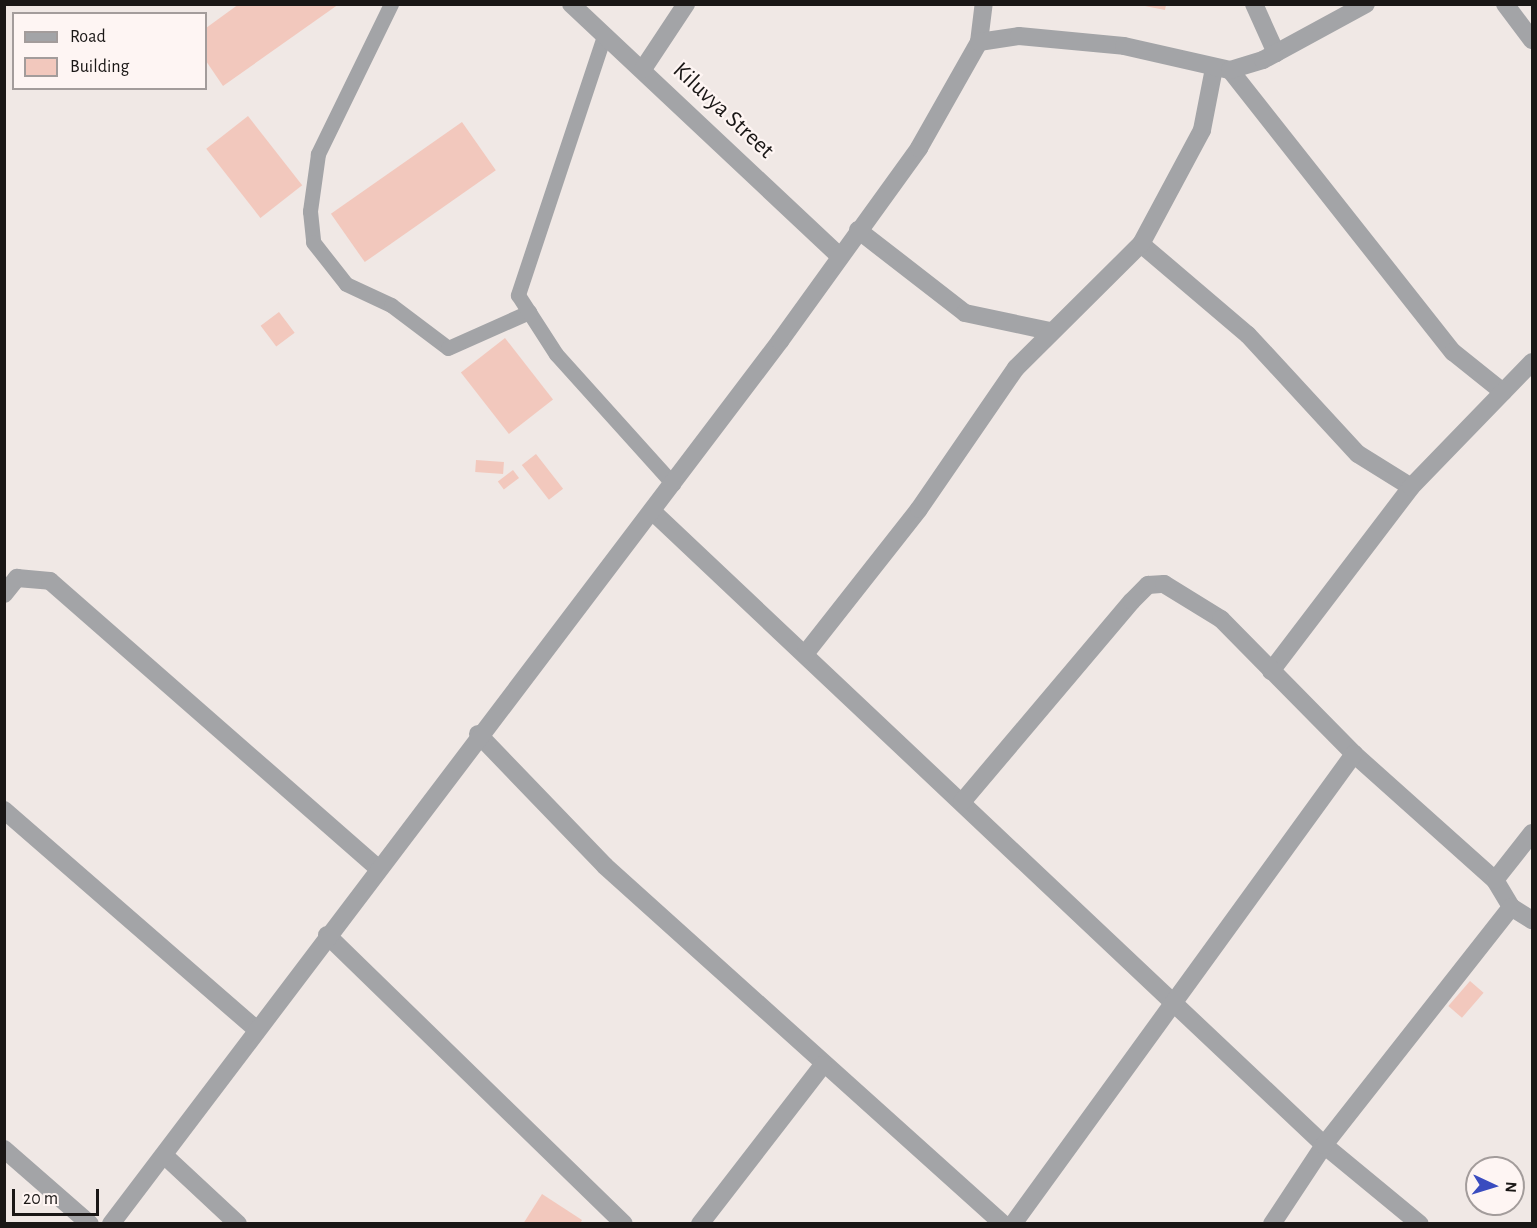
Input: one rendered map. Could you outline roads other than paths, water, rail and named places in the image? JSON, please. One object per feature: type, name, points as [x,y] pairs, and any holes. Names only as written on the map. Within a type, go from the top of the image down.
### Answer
[{"type":"street","name":"Kiluvya Street","points":[[571,4],[643,69],[839,256]]},
{"type":"street","points":[[643,69],[686,4]]},
{"type":"street","points":[[111,1224],[165,1156],[255,1028],[478,734],[673,484],[919,148],[979,42],[984,4]]},
{"type":"street","points":[[1254,4],[1276,53]]},
{"type":"street","points":[[979,42],[1019,36],[1124,46],[1222,69],[1276,53],[1366,4]]},
{"type":"street","points":[[1505,4],[1533,40]]},
{"type":"street","points":[[806,654],[919,509],[1016,368],[1050,331],[1141,244],[1202,130],[1222,69]]},
{"type":"street","points":[[1222,69],[1453,352],[1503,392]]},
{"type":"street","points":[[858,230],[965,313],[1050,331]]},
{"type":"street","points":[[1141,244],[1248,335],[1358,454],[1411,487]]},
{"type":"street","points":[[1270,671],[1411,487],[1533,362]]},
{"type":"street","points":[[652,510],[1324,1145],[1420,1224]]},
{"type":"street","points":[[4,594],[17,578],[50,580],[378,868]]},
{"type":"street","points":[[962,802],[1148,585],[1164,584],[1221,619],[1354,754],[1495,880],[1511,907],[1533,920]]},
{"type":"street","points":[[478,734],[605,866],[823,1065],[1003,1224]]},
{"type":"street","points":[[1013,1224],[1172,1000],[1354,754]]},
{"type":"street","points":[[4,810],[255,1028]]},
{"type":"street","points":[[1495,880],[1533,833]]},
{"type":"street","points":[[1272,1224],[1324,1145],[1511,907]]},
{"type":"street","points":[[327,935],[624,1224]]},
{"type":"street","points":[[700,1224],[823,1065]]},
{"type":"street","points":[[4,1149],[90,1224]]},
{"type":"street","points":[[165,1156],[238,1224]]},
{"type":"lane","points":[[392,4],[318,154],[310,211],[313,242],[346,284],[391,305],[448,348],[529,312]]},
{"type":"lane","points":[[604,36],[576,134],[517,285],[529,312],[556,354],[673,484]]}]
